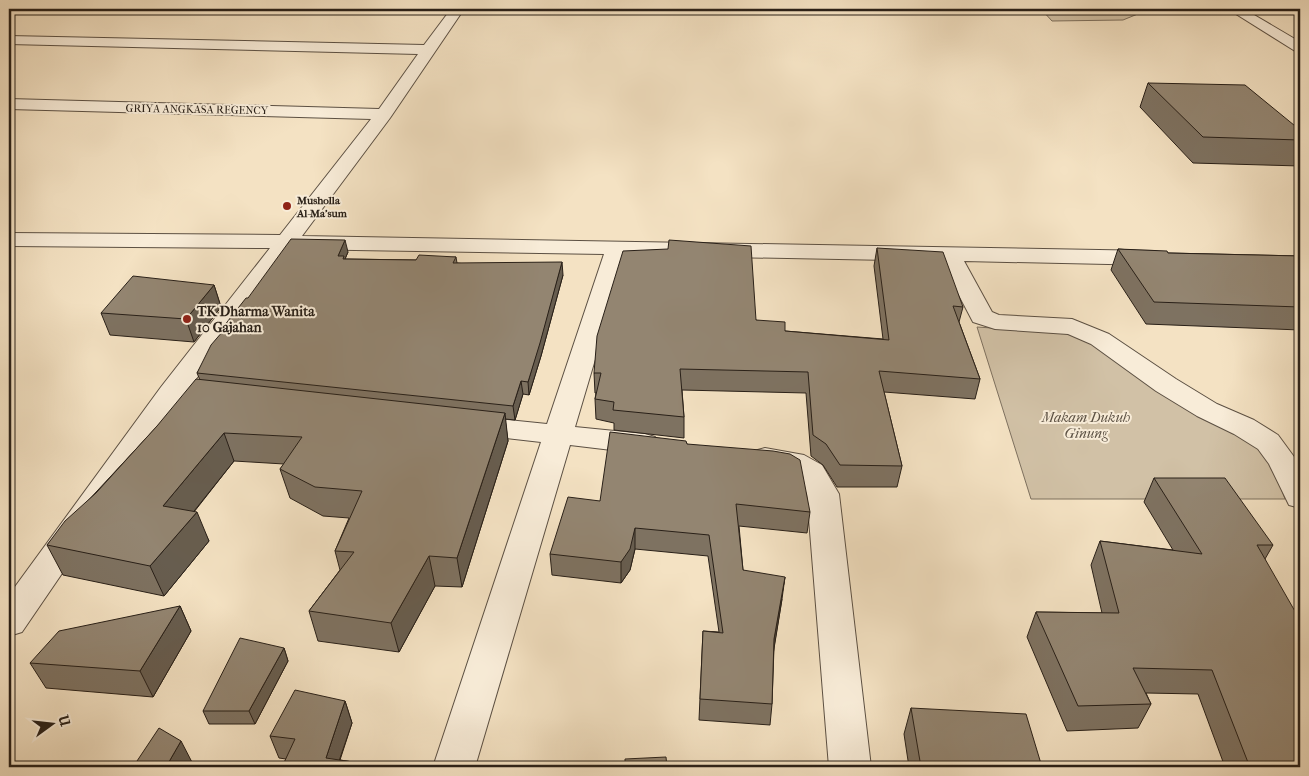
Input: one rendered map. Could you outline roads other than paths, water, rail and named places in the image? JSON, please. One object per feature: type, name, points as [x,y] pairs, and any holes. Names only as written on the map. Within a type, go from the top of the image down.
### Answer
[{"type":"street","points":[[9,622],[171,392],[384,114],[457,9]]},
{"type":"street","points":[[1235,9],[1300,48]]},
{"type":"street","points":[[9,40],[430,50]]},
{"type":"street","name":"GRIYA ANGKASA REGENCY","points":[[9,104],[384,114]]},
{"type":"street","points":[[9,239],[287,242],[1175,258]]},
{"type":"street","points":[[454,767],[617,248]]},
{"type":"street","points":[[949,255],[982,317],[995,322],[1072,326],[1100,339],[1166,385],[1207,410],[1244,426],[1268,442],[1283,461],[1300,497]]},
{"type":"street","points":[[171,392],[241,400]]},
{"type":"street","points":[[449,422],[674,448]]},
{"type":"street","points":[[743,455],[793,462],[811,472],[823,494],[850,767]]},
{"type":"place","name":"Musholla Al-Ma'sum","points":[[287,206]]},
{"type":"place","name":"TK Dharma Wanita 10 Gajahan","points":[[187,319]]},
{"type":"park label","name":"Makam Dukuh Ginung","points":[[1086,426]]}]
